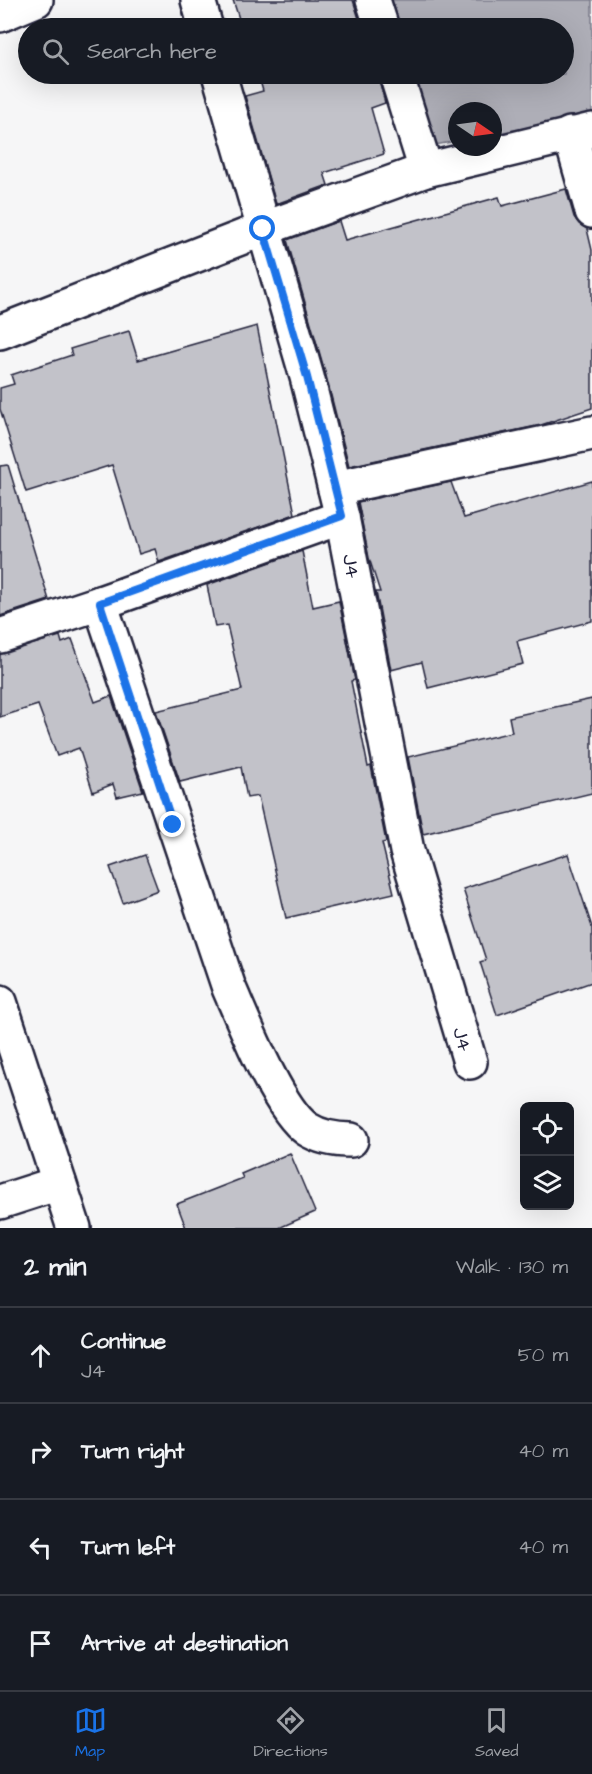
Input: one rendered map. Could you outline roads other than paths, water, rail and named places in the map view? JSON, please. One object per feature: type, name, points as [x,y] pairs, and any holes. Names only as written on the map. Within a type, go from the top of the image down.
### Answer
[{"type":"street","points":[[0,15],[36,0]]},
{"type":"street","points":[[198,0],[203,18]]},
{"type":"street","points":[[373,0],[379,18]]},
{"type":"street","name":"J4","points":[[222,84],[307,377],[339,502],[407,851],[470,1062]]},
{"type":"street","points":[[399,84],[426,170]]},
{"type":"street","points":[[0,332],[263,229],[426,170],[581,132],[592,211]]},
{"type":"street","points":[[0,636],[100,603],[339,502],[592,433]]},
{"type":"street","points":[[100,603],[229,988],[253,1042],[289,1111],[307,1129],[335,1140],[351,1140]]},
{"type":"street","points":[[0,1002],[74,1228]]},
{"type":"street","points":[[0,1202],[59,1183]]}]
